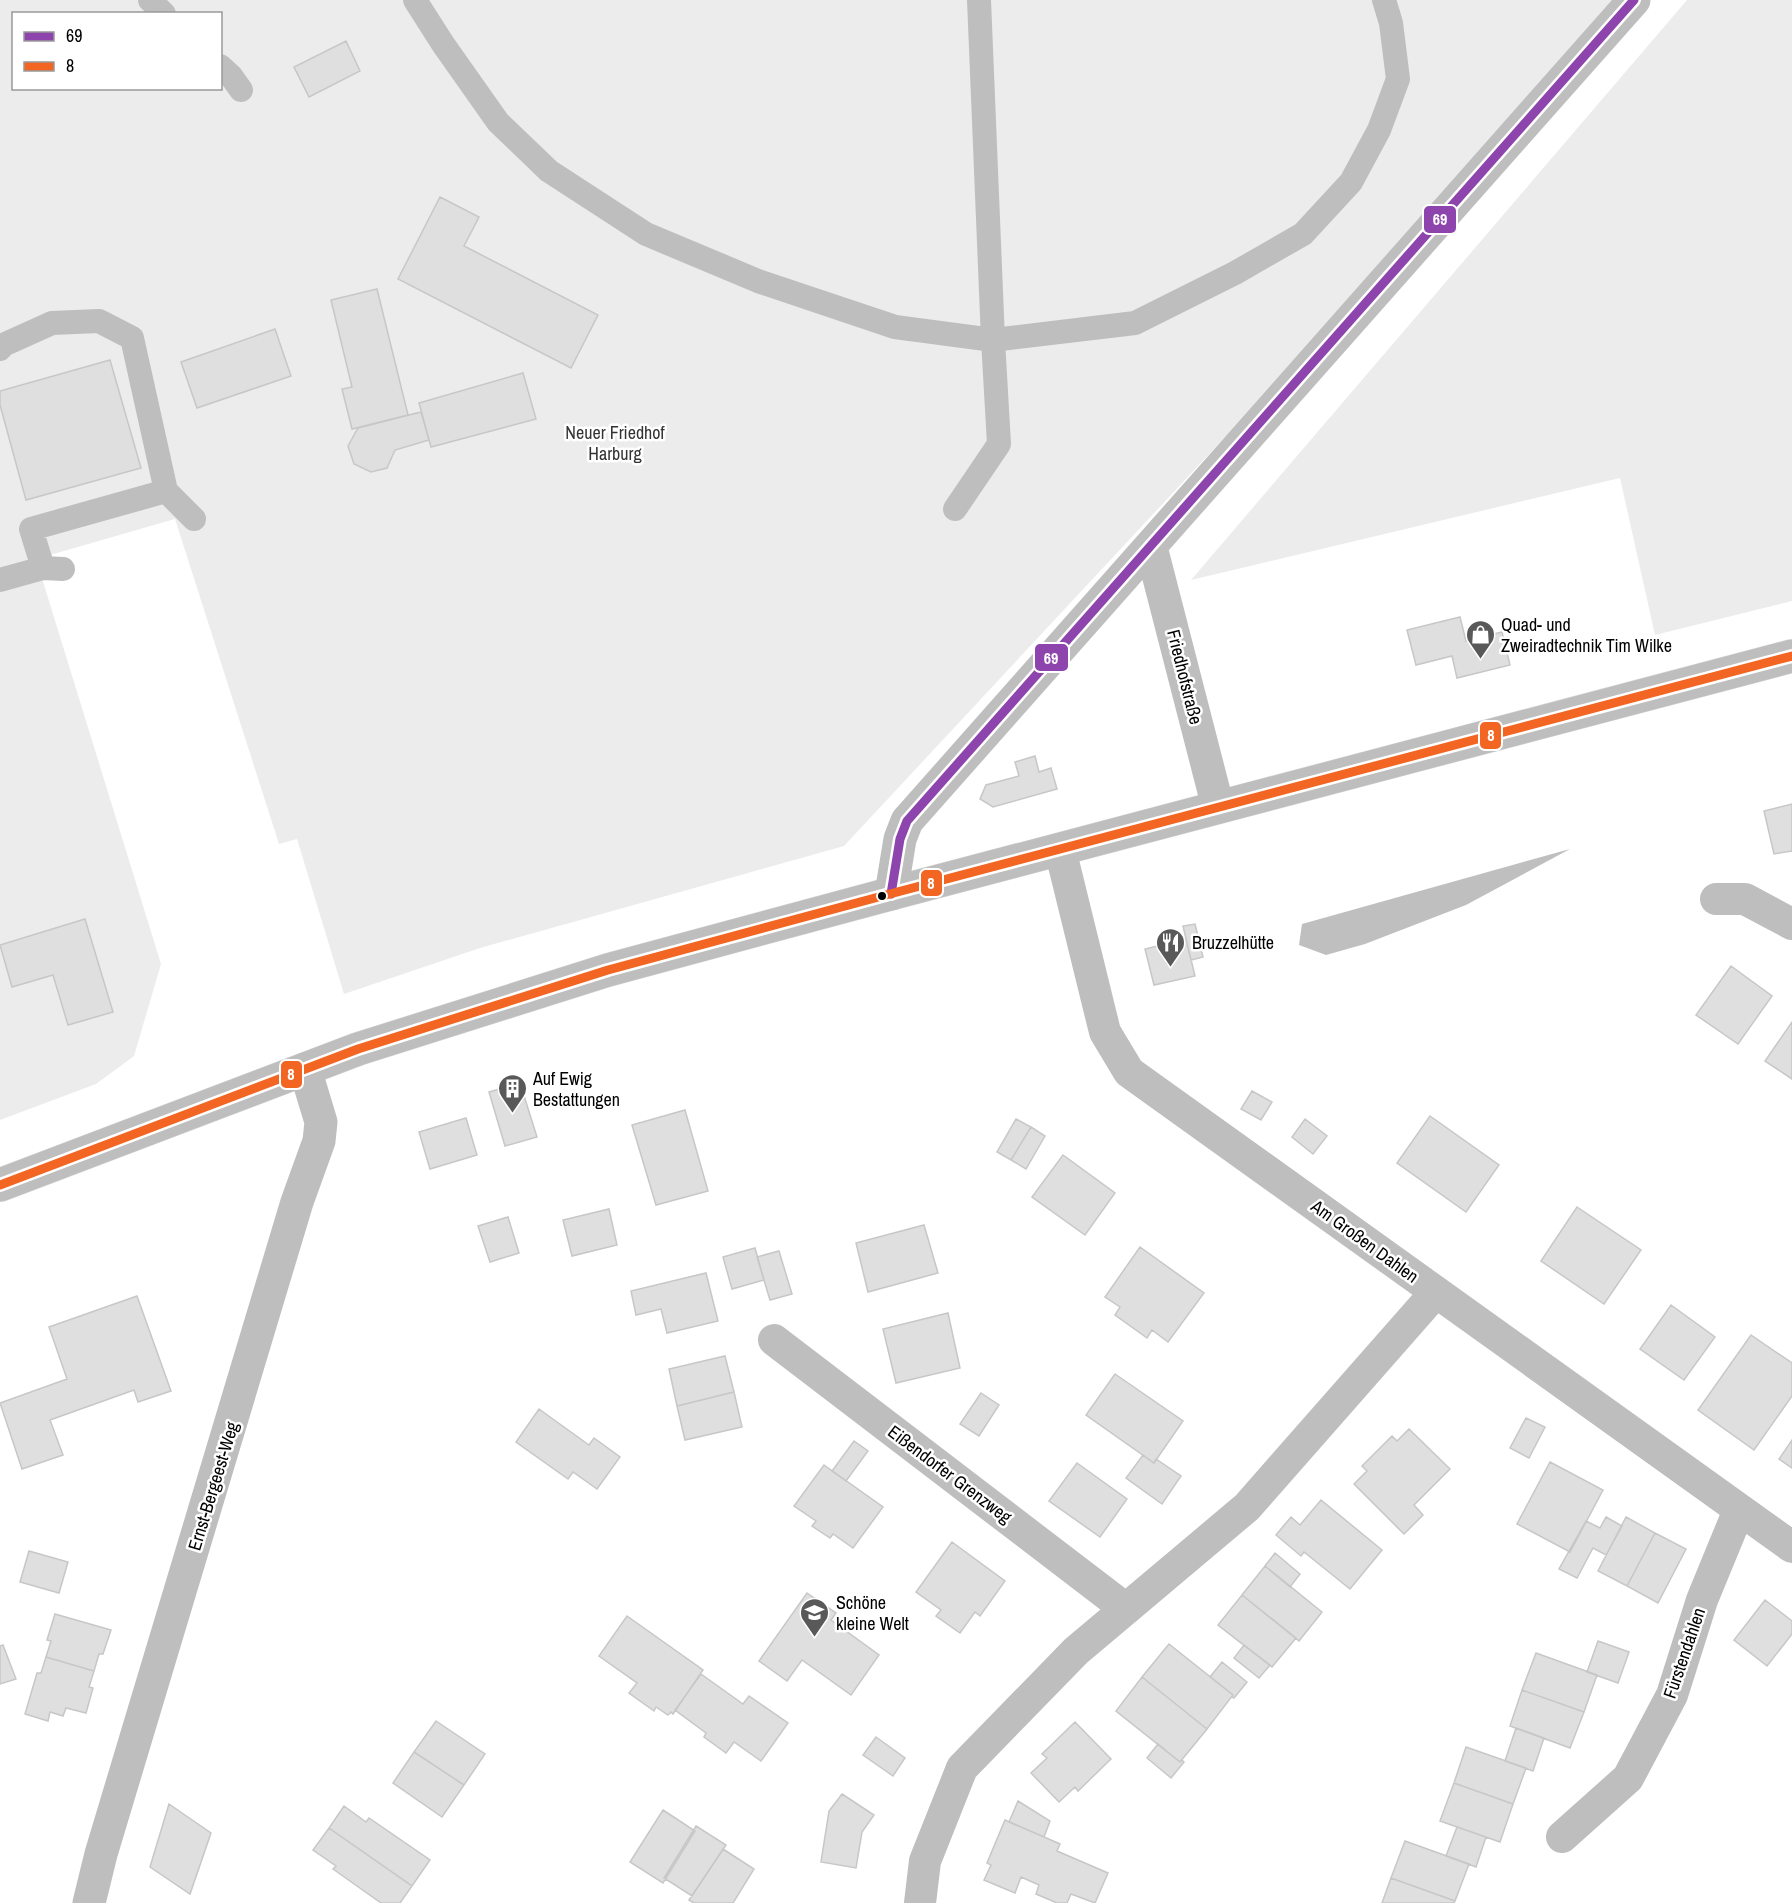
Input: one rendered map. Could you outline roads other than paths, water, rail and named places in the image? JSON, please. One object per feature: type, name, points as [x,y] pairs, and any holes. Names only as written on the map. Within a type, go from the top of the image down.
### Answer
[{"type":"street","points":[[150,0],[162,12]]},
{"type":"street","points":[[415,0],[498,122],[549,171],[646,234],[758,281],[895,327],[993,340],[1135,323],[1234,273],[1303,234],[1351,182],[1379,130],[1398,79],[1391,23],[1384,0]]},
{"type":"street","points":[[955,509],[999,444],[979,0]]},
{"type":"street","points":[[891,894],[900,839],[907,822],[1634,0]]},
{"type":"street","points":[[222,68],[241,90]]},
{"type":"street","points":[[0,349],[3,345],[52,323],[99,321],[132,338],[166,491],[194,519]]},
{"type":"street","points":[[0,580],[53,568],[31,529],[166,491]]},
{"type":"street","name":"Friedhofstraße","points":[[1151,547],[1218,807]]},
{"type":"street","points":[[0,1185],[358,1049],[608,970],[1792,657]]},
{"type":"street","name":"Am Großen Dahlen","points":[[1060,849],[1105,1032],[1129,1072],[1792,1547]]},
{"type":"street","points":[[1716,899],[1745,899],[1792,924]]},
{"type":"street","name":"Ernst-Bergeest-Weg","points":[[89,1903],[104,1845],[297,1202],[319,1141],[321,1122],[305,1069]]},
{"type":"street","points":[[920,1903],[925,1862],[962,1768],[1076,1651],[1247,1508],[1436,1292]]},
{"type":"street","name":"Eißendorfer Grenzweg","points":[[774,1340],[1126,1609]]},
{"type":"street","name":"Fürstendahlen","points":[[1562,1837],[1628,1778],[1672,1695],[1702,1600],[1739,1510]]},
{"type":"place","name":"Quad- und Zweiradtechnik Tim Wilke","points":[[1480,660]]},
{"type":"place","name":"Bruzzelhütte","points":[[1171,968]]},
{"type":"place","name":"Auf Ewig Bestattungen","points":[[512,1114]]},
{"type":"place","name":"Schöne kleine Welt","points":[[815,1638]]},
{"type":"park label","name":"Neuer Friedhof Harburg","points":[[615,442]]}]
